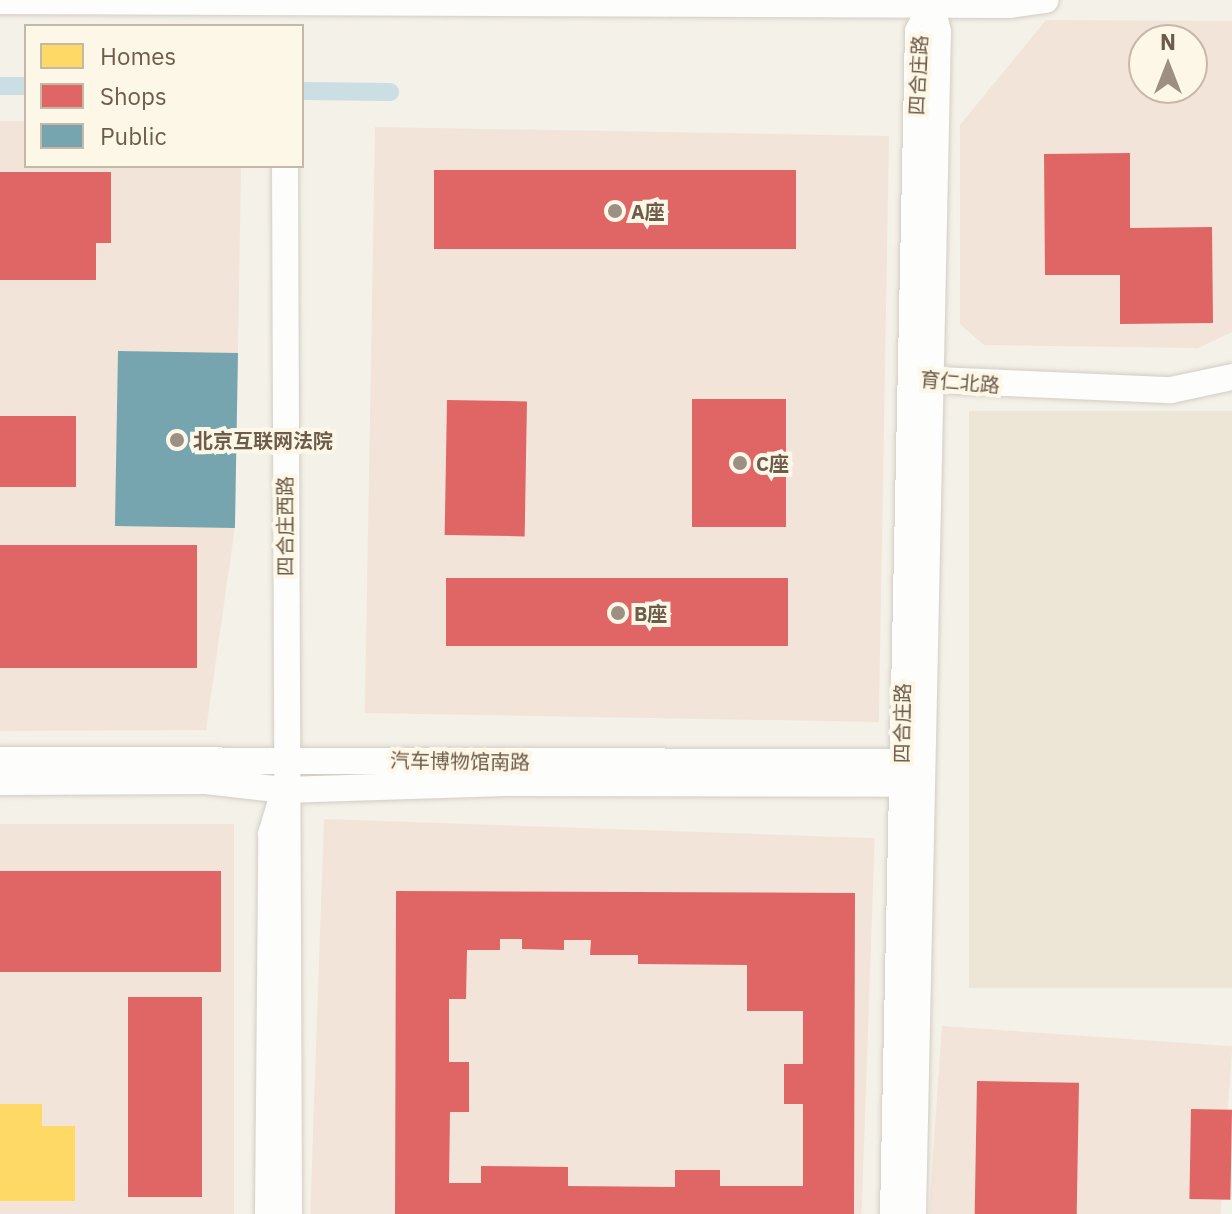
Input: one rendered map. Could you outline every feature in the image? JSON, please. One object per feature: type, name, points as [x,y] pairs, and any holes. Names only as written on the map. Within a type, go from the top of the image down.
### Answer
[{"type":"street","points":[[0,1],[932,5],[1046,0]]},
{"type":"street","name":"四合庄路","points":[[893,1214],[938,32],[932,5]]},
{"type":"street","name":"四合庄西路","points":[[285,168],[284,790],[291,834],[289,1214]]},
{"type":"street","name":"育仁北路","points":[[924,379],[972,370],[1171,374],[1232,367]]},
{"type":"street","name":"育仁北路","points":[[924,379],[1171,390],[1232,377]]},
{"type":"street","name":"汽车博物馆南路","points":[[0,760],[284,760],[911,773]]},
{"type":"street","name":"四合庄路","points":[[911,773],[913,1214]]},
{"type":"street","name":"汽车博物馆南路","points":[[0,782],[206,781],[284,790],[911,773]]},
{"type":"street","name":"四合庄西路","points":[[268,1214],[271,834],[284,790]]},
{"type":"shaded area","points":[[1046,20],[1232,21],[1232,332],[1198,348],[984,345],[960,324],[960,125]]},
{"type":"shaded area","points":[[0,121],[24,121],[24,168],[241,168],[235,527],[206,730],[0,731]]},
{"type":"shaded area","points":[[375,127],[889,136],[879,722],[365,713]]},
{"type":"shaded area","points":[[969,411],[1232,411],[1232,988],[969,988]]},
{"type":"shaded area","points":[[324,819],[875,838],[862,1214],[310,1214]]},
{"type":"shaded area","points":[[0,824],[234,824],[234,1214],[0,1214]]},
{"type":"shaded area","points":[[942,1026],[1232,1046],[1221,1214],[929,1214]]},
{"type":"building: Homes","points":[[0,1104],[42,1104],[42,1126],[75,1126],[75,1201],[0,1201]]},
{"type":"building: Shops","points":[[1130,153],[1130,228],[1212,227],[1213,323],[1120,324],[1120,275],[1045,275],[1044,154]]},
{"type":"building: Shops","name":"A座","points":[[434,170],[796,170],[796,249],[434,249]]},
{"type":"building: Shops","points":[[0,172],[111,172],[111,243],[96,243],[96,280],[0,280]]},
{"type":"building: Shops","name":"C座","points":[[692,399],[786,399],[786,527],[692,527]]},
{"type":"building: Shops","points":[[447,400],[527,401],[525,536],[445,535]]},
{"type":"building: Shops","points":[[0,416],[76,416],[76,487],[0,487]]},
{"type":"building: Shops","points":[[0,545],[197,545],[197,668],[0,668]]},
{"type":"building: Shops","name":"B座","points":[[446,578],[788,578],[788,646],[446,646]]},
{"type":"building: Shops","points":[[0,871],[221,871],[221,972],[0,972]]},
{"type":"building: Shops","points":[[396,891],[855,893],[854,1214],[395,1214]],"holes":[[[500,939],[522,939],[522,949],[564,950],[564,940],[591,940],[590,955],[638,955],[638,964],[747,965],[747,1011],[803,1011],[803,1064],[784,1064],[784,1104],[803,1104],[803,1186],[720,1186],[720,1170],[675,1170],[675,1187],[568,1186],[568,1167],[481,1166],[481,1183],[449,1183],[450,1112],[469,1112],[469,1062],[449,1062],[449,999],[466,999],[467,950],[500,950]]]},
{"type":"building: Shops","points":[[128,997],[202,997],[202,1197],[128,1197]]},
{"type":"building: Shops","points":[[977,1081],[1079,1083],[1077,1214],[975,1214]]},
{"type":"building: Shops","points":[[1191,1109],[1232,1110],[1230,1200],[1189,1199]]},
{"type":"building: Public","name":"北京互联网法院","points":[[118,351],[238,353],[235,528],[115,526]]},
{"type":"waterway","points":[[0,86],[24,86]]},
{"type":"waterway","points":[[304,91],[390,92]]},
{"type":"place","name":"A座","points":[[615,211]]},
{"type":"place","name":"北京互联网法院","points":[[177,440]]},
{"type":"place","name":"C座","points":[[740,463]]},
{"type":"place","name":"B座","points":[[618,613]]}]
